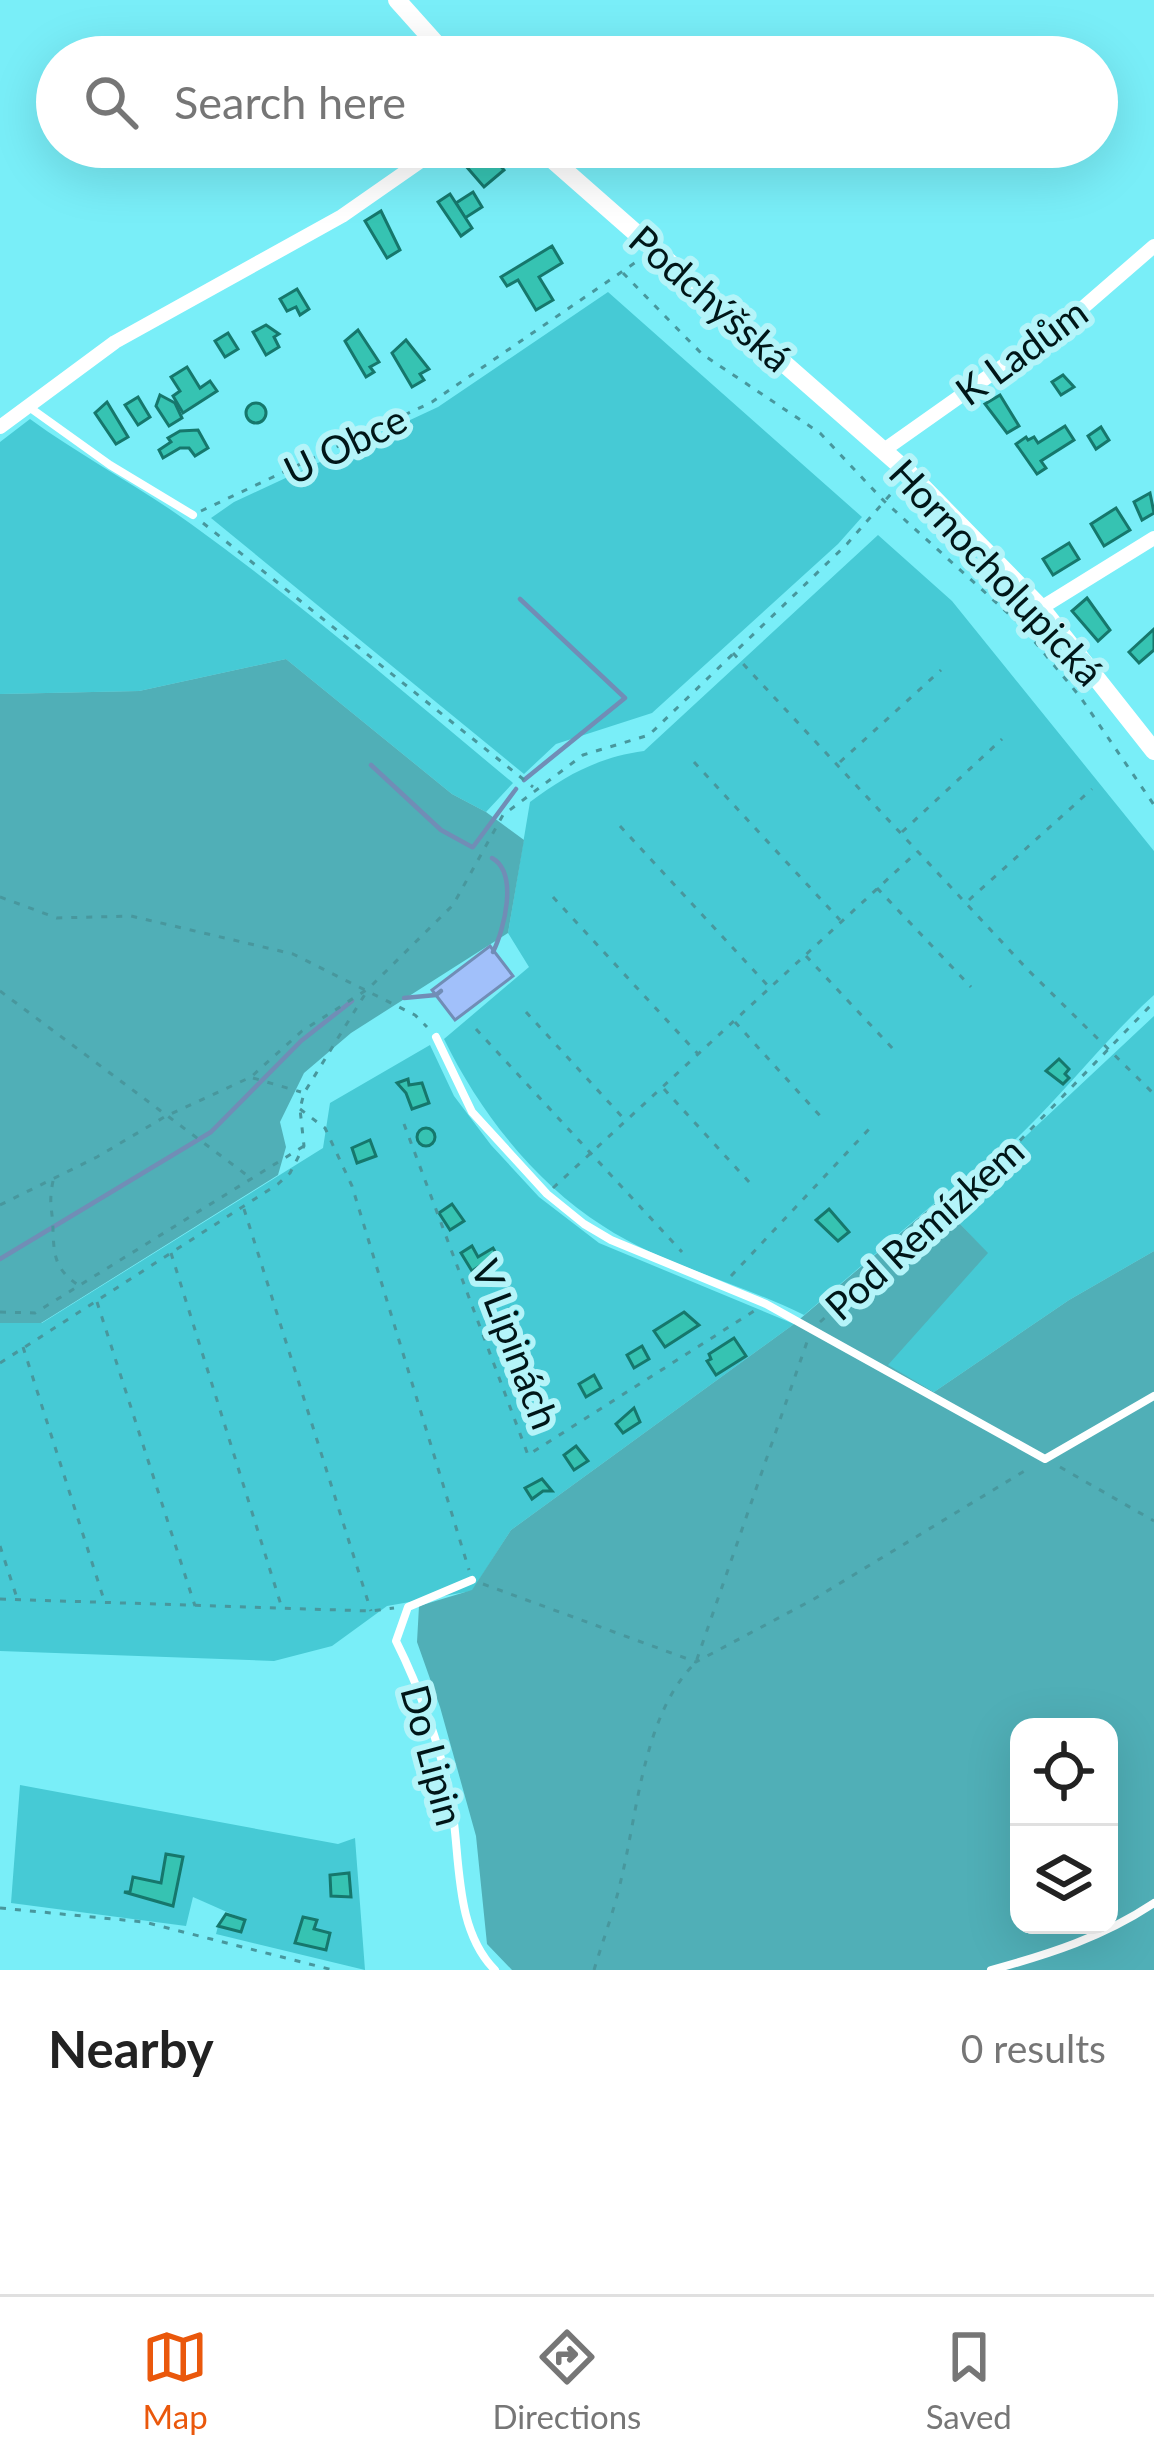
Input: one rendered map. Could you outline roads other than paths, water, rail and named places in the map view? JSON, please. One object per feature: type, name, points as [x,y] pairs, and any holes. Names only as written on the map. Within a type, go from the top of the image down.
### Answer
[{"type":"street","points":[[397,0],[429,36]]},
{"type":"street","points":[[0,427],[115,342],[342,216],[411,168]]},
{"type":"street","name":"Podchýšská","points":[[562,168],[884,450]]},
{"type":"street","name":"K Ladům","points":[[884,450],[1071,318],[1154,246]]},
{"type":"street","name":"Hornocholupická","points":[[884,450],[1040,608],[1154,751]]},
{"type":"street","points":[[1040,608],[1154,538]]},
{"type":"lane","points":[[26,405],[110,465],[193,514]]},
{"type":"lane","name":"Pod Remízkem","points":[[436,1037],[472,1112],[547,1194],[611,1240],[766,1304],[1045,1459],[1154,1396]]},
{"type":"lane","name":"Do Lipin","points":[[472,1580],[408,1606],[396,1641],[412,1672],[450,1796],[474,1944],[495,1970]]},
{"type":"lane","points":[[991,1970],[1062,1951],[1124,1923],[1154,1903]]},
{"type":"waterway","points":[[520,599],[625,698],[524,780]]},
{"type":"waterway","points":[[371,765],[441,830],[472,847]]},
{"type":"waterway","points":[[473,847],[516,789]]},
{"type":"waterway","points":[[492,858],[500,865],[507,889],[505,917],[493,952]]},
{"type":"waterway","points":[[404,998],[441,991]]},
{"type":"waterway","points":[[0,1259],[211,1132],[301,1041],[352,1001]]}]
